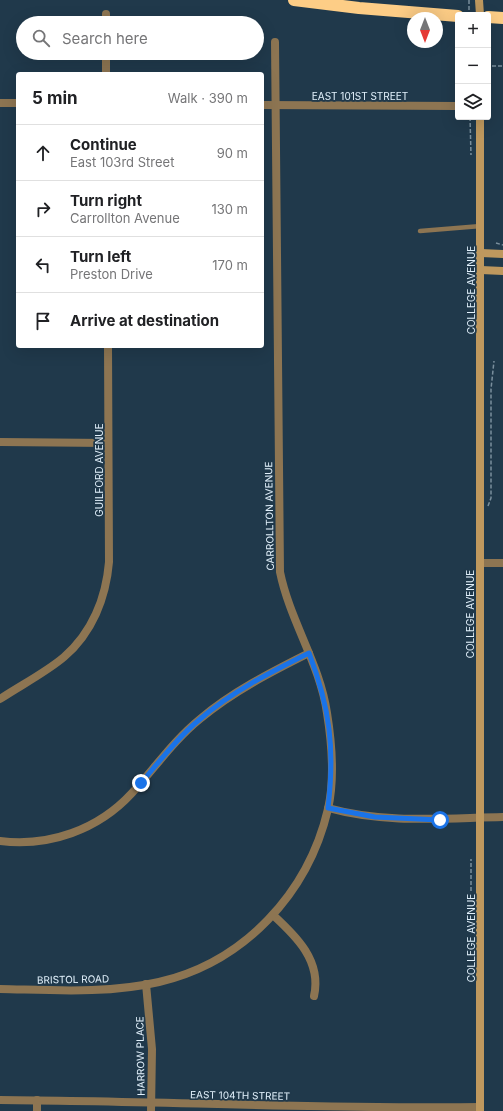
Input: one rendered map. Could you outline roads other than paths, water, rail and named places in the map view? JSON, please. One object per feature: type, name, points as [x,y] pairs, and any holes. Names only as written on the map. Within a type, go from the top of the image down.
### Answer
[{"type":"highway","points":[[294,0],[360,8],[455,16]]},
{"type":"highway","points":[[491,17],[503,18]]},
{"type":"main road","points":[[479,0],[480,12]]},
{"type":"main road","name":"COLLEGE AVENUE","points":[[480,120],[480,1109]]},
{"type":"main road","points":[[481,253],[503,254]]},
{"type":"main road","points":[[481,270],[503,271]]},
{"type":"street","name":"CARROLLTON AVENUE","points":[[146,984],[194,971],[220,958],[242,943],[273,915],[295,887],[312,857],[328,808],[332,772],[329,725],[320,683],[284,592],[280,572],[275,42]]},
{"type":"street","points":[[106,60],[106,72]]},
{"type":"street","points":[[0,103],[16,103]]},
{"type":"street","name":"EAST 101ST STREET","points":[[264,105],[455,106]]},
{"type":"street","name":"GUILFORD AVENUE","points":[[0,699],[53,665],[72,650],[92,622],[104,593],[109,562],[108,348]]},
{"type":"street","points":[[0,442],[108,443]]},
{"type":"street","points":[[480,563],[503,563]]},
{"type":"street","points":[[0,841],[34,842],[55,839],[94,824],[123,802],[165,754],[198,720],[236,692],[309,653]]},
{"type":"street","points":[[328,808],[358,815],[399,819],[503,817]]},
{"type":"street","points":[[273,915],[302,944],[308,953],[313,966],[315,983],[314,996]]},
{"type":"street","name":"BRISTOL ROAD","points":[[0,989],[94,990],[146,984]]},
{"type":"street","name":"HARROW PLACE","points":[[146,984],[152,1049],[151,1107]]},
{"type":"street","name":"EAST 104TH STREET","points":[[0,1100],[37,1100],[151,1107],[265,1109],[480,1109]]},
{"type":"street","points":[[37,1100],[38,1111]]},
{"type":"lane","points":[[420,231],[481,226]]}]
